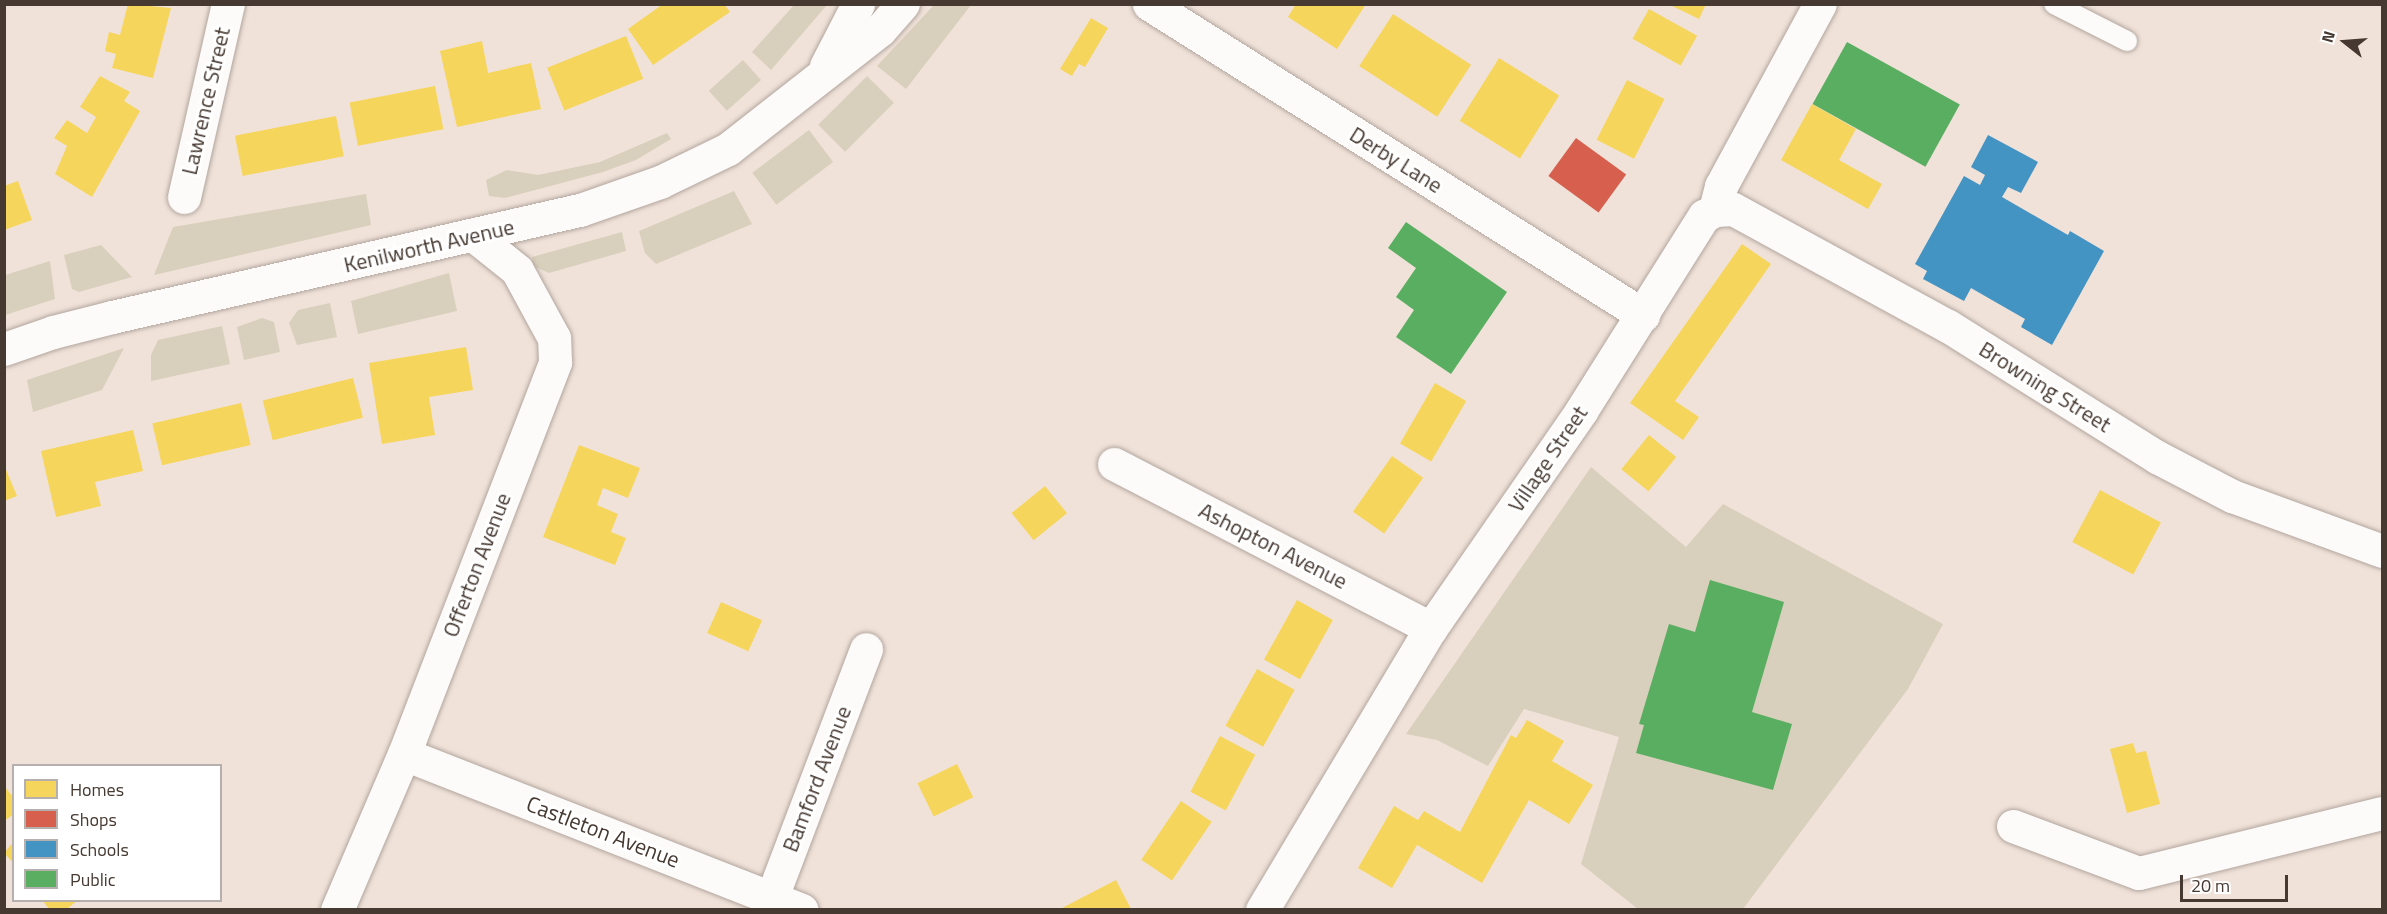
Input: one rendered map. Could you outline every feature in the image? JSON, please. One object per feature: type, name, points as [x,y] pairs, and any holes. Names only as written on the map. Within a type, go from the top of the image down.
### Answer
[{"type":"main road","name":"Lawrence Street","points":[[184,197],[228,4]]},
{"type":"main road","name":"Kenilworth Avenue","points":[[823,72],[858,4]]},
{"type":"main road","name":"Kenilworth Avenue","points":[[4,350],[53,332],[112,317],[476,237],[580,210],[660,182],[728,149],[801,94],[823,72],[880,30],[903,4]]},
{"type":"main road","name":"Derby Lane","points":[[1149,4],[1643,315]]},
{"type":"main road","name":"Village Street","points":[[1262,909],[1431,628],[1643,315],[1704,216],[1715,210],[1721,186],[1820,4]]},
{"type":"main road","name":"Browning Street","points":[[1715,210],[1733,208],[1948,326],[2157,457],[2232,496],[2382,551]]},
{"type":"main road","name":"Offerton Avenue","points":[[337,909],[404,754],[549,380],[555,351],[548,322],[517,270],[476,237]]},
{"type":"main road","name":"Ashopton Avenue","points":[[1114,464],[1431,628]]},
{"type":"main road","name":"Bamford Avenue","points":[[769,904],[866,649]]},
{"type":"main road","name":"Castleton Avenue","points":[[404,754],[769,904],[802,909]]},
{"type":"main road","points":[[2013,826],[2139,873],[2382,813]]},
{"type":"lane","points":[[2054,4],[2127,41]]},
{"type":"shaded area","points":[[794,5],[827,5],[771,70],[752,52]]},
{"type":"shaded area","points":[[934,5],[971,5],[906,89],[877,66]]},
{"type":"shaded area","points":[[743,60],[761,80],[727,111],[709,91]]},
{"type":"shaded area","points":[[867,76],[894,103],[845,152],[818,125]]},
{"type":"shaded area","points":[[809,130],[833,162],[776,205],[752,173]]},
{"type":"shaded area","points":[[667,133],[671,139],[636,160],[603,172],[505,198],[489,196],[486,180],[507,170],[538,175],[600,162]]},
{"type":"shaded area","points":[[734,191],[752,224],[656,264],[645,253],[639,231]]},
{"type":"shaded area","points":[[366,194],[371,225],[154,275],[173,227]]},
{"type":"shaded area","points":[[622,232],[626,251],[549,273],[533,266],[532,257]]},
{"type":"shaded area","points":[[101,245],[132,277],[79,292],[72,289],[64,255]]},
{"type":"shaded area","points":[[50,261],[55,299],[5,315],[5,275]]},
{"type":"shaded area","points":[[449,273],[457,311],[358,334],[351,301]]},
{"type":"shaded area","points":[[330,303],[337,337],[297,345],[289,323],[298,310]]},
{"type":"shaded area","points":[[262,318],[274,322],[280,352],[244,360],[237,327]]},
{"type":"shaded area","points":[[222,326],[230,364],[151,381],[151,355],[158,340]]},
{"type":"shaded area","points":[[124,348],[102,390],[33,412],[27,380]]},
{"type":"shaded area","points":[[1591,467],[1686,547],[1723,504],[1943,624],[1908,689],[1743,909],[1638,909],[1581,864],[1619,737],[1524,709],[1488,766],[1437,740],[1406,734]]},
{"type":"building: Homes","points":[[128,4],[171,8],[153,78],[112,68],[116,54],[105,51],[109,32],[120,35]]},
{"type":"building: Homes","points":[[663,4],[724,4],[730,12],[653,65],[628,29]]},
{"type":"building: Homes","points":[[1296,4],[1366,4],[1337,49],[1288,17]]},
{"type":"building: Homes","points":[[1668,4],[1706,4],[1699,19]]},
{"type":"building: Homes","points":[[1649,9],[1697,36],[1681,65],[1633,39]]},
{"type":"building: Homes","points":[[1393,14],[1471,65],[1437,117],[1359,66]]},
{"type":"building: Homes","points":[[1091,18],[1108,28],[1085,67],[1079,64],[1072,76],[1060,69]]},
{"type":"building: Homes","points":[[626,36],[643,79],[564,110],[547,68]]},
{"type":"building: Homes","points":[[482,41],[488,73],[531,63],[541,109],[457,127],[440,51]]},
{"type":"building: Homes","points":[[1499,58],[1559,96],[1520,158],[1460,121]]},
{"type":"building: Homes","points":[[100,76],[130,92],[124,101],[140,111],[92,197],[55,174],[67,146],[54,138],[67,120],[87,133],[96,117],[80,107]]},
{"type":"building: Homes","points":[[1627,80],[1664,99],[1634,159],[1597,140]]},
{"type":"building: Homes","points":[[435,86],[443,129],[358,146],[350,103]]},
{"type":"building: Homes","points":[[1812,104],[1856,129],[1839,160],[1882,184],[1868,209],[1781,160]]},
{"type":"building: Homes","points":[[336,116],[344,156],[243,176],[235,136]]},
{"type":"building: Homes","points":[[18,181],[32,220],[4,230],[4,186]]},
{"type":"building: Homes","points":[[1742,244],[1771,264],[1675,401],[1699,417],[1683,440],[1630,403]]},
{"type":"building: Homes","points":[[466,347],[473,390],[429,397],[435,435],[382,444],[369,363]]},
{"type":"building: Homes","points":[[353,378],[363,418],[273,440],[263,400]]},
{"type":"building: Homes","points":[[1435,383],[1466,401],[1431,462],[1400,444]]},
{"type":"building: Homes","points":[[241,403],[251,445],[162,465],[152,423]]},
{"type":"building: Homes","points":[[133,430],[143,471],[95,482],[101,506],[56,517],[41,451]]},
{"type":"building: Homes","points":[[1649,435],[1676,457],[1649,491],[1621,469]]},
{"type":"building: Homes","points":[[579,445],[640,468],[628,498],[603,488],[597,505],[618,514],[611,532],[626,538],[615,565],[543,537]]},
{"type":"building: Homes","points":[[1392,456],[1423,478],[1384,533],[1353,512]]},
{"type":"building: Homes","points":[[4,465],[17,496],[4,501]]},
{"type":"building: Homes","points":[[1045,486],[1067,513],[1034,540],[1012,513]]},
{"type":"building: Homes","points":[[2100,490],[2161,522],[2133,574],[2072,542]]},
{"type":"building: Homes","points":[[1297,600],[1333,620],[1300,679],[1264,659]]},
{"type":"building: Homes","points":[[721,602],[762,620],[748,651],[707,633]]},
{"type":"building: Homes","points":[[1257,669],[1295,690],[1263,747],[1225,726]]},
{"type":"building: Homes","points":[[1527,720],[1564,741],[1552,761],[1593,785],[1569,824],[1529,800],[1482,883],[1417,845],[1392,888],[1358,868],[1394,806],[1418,820],[1424,811],[1460,832],[1511,735],[1516,738]]},
{"type":"building: Homes","points":[[1220,736],[1255,755],[1226,810],[1190,792]]},
{"type":"building: Homes","points":[[2133,743],[2136,753],[2146,751],[2160,804],[2127,813],[2110,749]]},
{"type":"building: Homes","points":[[957,764],[973,797],[934,817],[917,783]]},
{"type":"building: Homes","points":[[4,786],[12,796],[12,815],[4,821]]},
{"type":"building: Homes","points":[[1181,801],[1212,822],[1172,881],[1141,860]]},
{"type":"building: Homes","points":[[12,843],[12,862],[4,853]]},
{"type":"building: Homes","points":[[1116,880],[1131,909],[1062,908]]},
{"type":"building: Homes","points":[[44,902],[76,902],[67,909],[49,909]]},
{"type":"building: Shops","points":[[1576,138],[1626,174],[1599,212],[1548,176]]},
{"type":"building: Schools","points":[[1988,135],[2038,162],[2021,193],[2008,187],[2002,197],[2068,235],[2070,231],[2104,251],[2052,345],[2021,327],[2025,319],[1971,288],[1964,301],[1923,279],[1927,271],[1915,264],[1964,176],[1980,185],[1985,175],[1971,167]]},
{"type":"building: Public","points":[[1847,42],[1960,105],[1925,167],[1813,104]]},
{"type":"building: Public","points":[[1406,222],[1507,292],[1451,374],[1396,337],[1414,310],[1396,297],[1416,268],[1388,248]]},
{"type":"building: Public","points":[[1710,580],[1784,602],[1752,712],[1792,724],[1773,790],[1636,753],[1644,725],[1639,724],[1669,624],[1695,632]]}]
